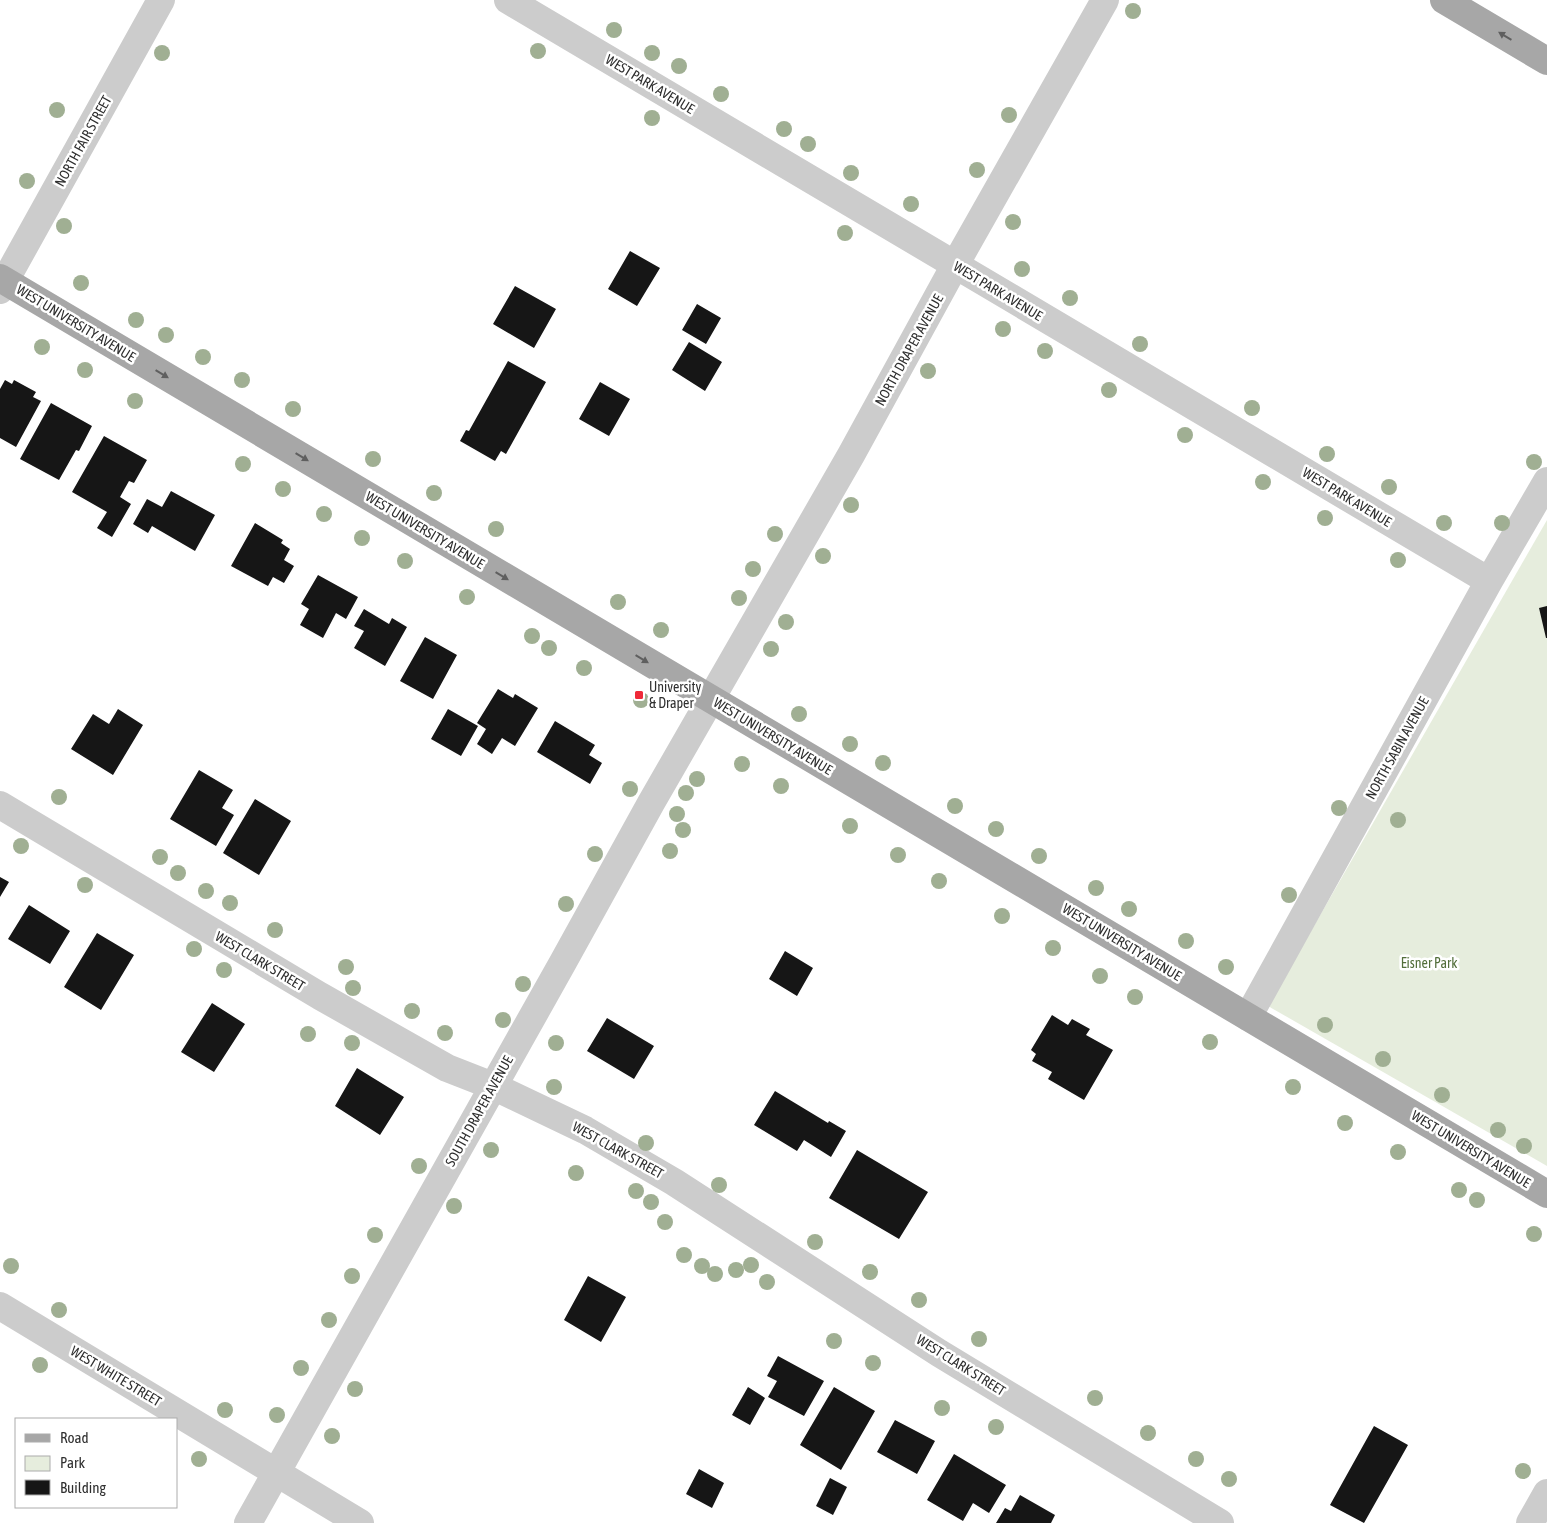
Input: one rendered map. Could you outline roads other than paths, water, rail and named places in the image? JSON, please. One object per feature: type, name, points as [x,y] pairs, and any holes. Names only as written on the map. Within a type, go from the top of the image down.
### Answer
[{"type":"main road","points":[[1444,0],[1547,61]]},
{"type":"main road","name":"WEST UNIVERSITY AVENUE","points":[[2,283],[1547,1194]]},
{"type":"street","name":"NORTH FAIR STREET","points":[[2,283],[161,0]]},
{"type":"street","name":"WEST PARK AVENUE","points":[[508,0],[1489,581]]},
{"type":"street","name":"NORTH DRAPER AVENUE","points":[[712,700],[1106,0]]},
{"type":"street","name":"NORTH SABIN AVENUE","points":[[1248,1017],[1489,581],[1547,481]]},
{"type":"street","name":"SOUTH DRAPER AVENUE","points":[[248,1523],[651,803],[712,700]]},
{"type":"street","name":"WEST CLARK STREET","points":[[0,805],[337,1006],[447,1068],[493,1086],[585,1130],[674,1182],[939,1353],[1220,1523]]},
{"type":"street","name":"WEST WHITE STREET","points":[[0,1306],[360,1523]]},
{"type":"street","points":[[1530,1523],[1547,1492]]},
{"type":"place","name":"University & Draper","points":[[639,695]]},
{"type":"park label","name":"Eisner Park","points":[[1429,963]]}]
